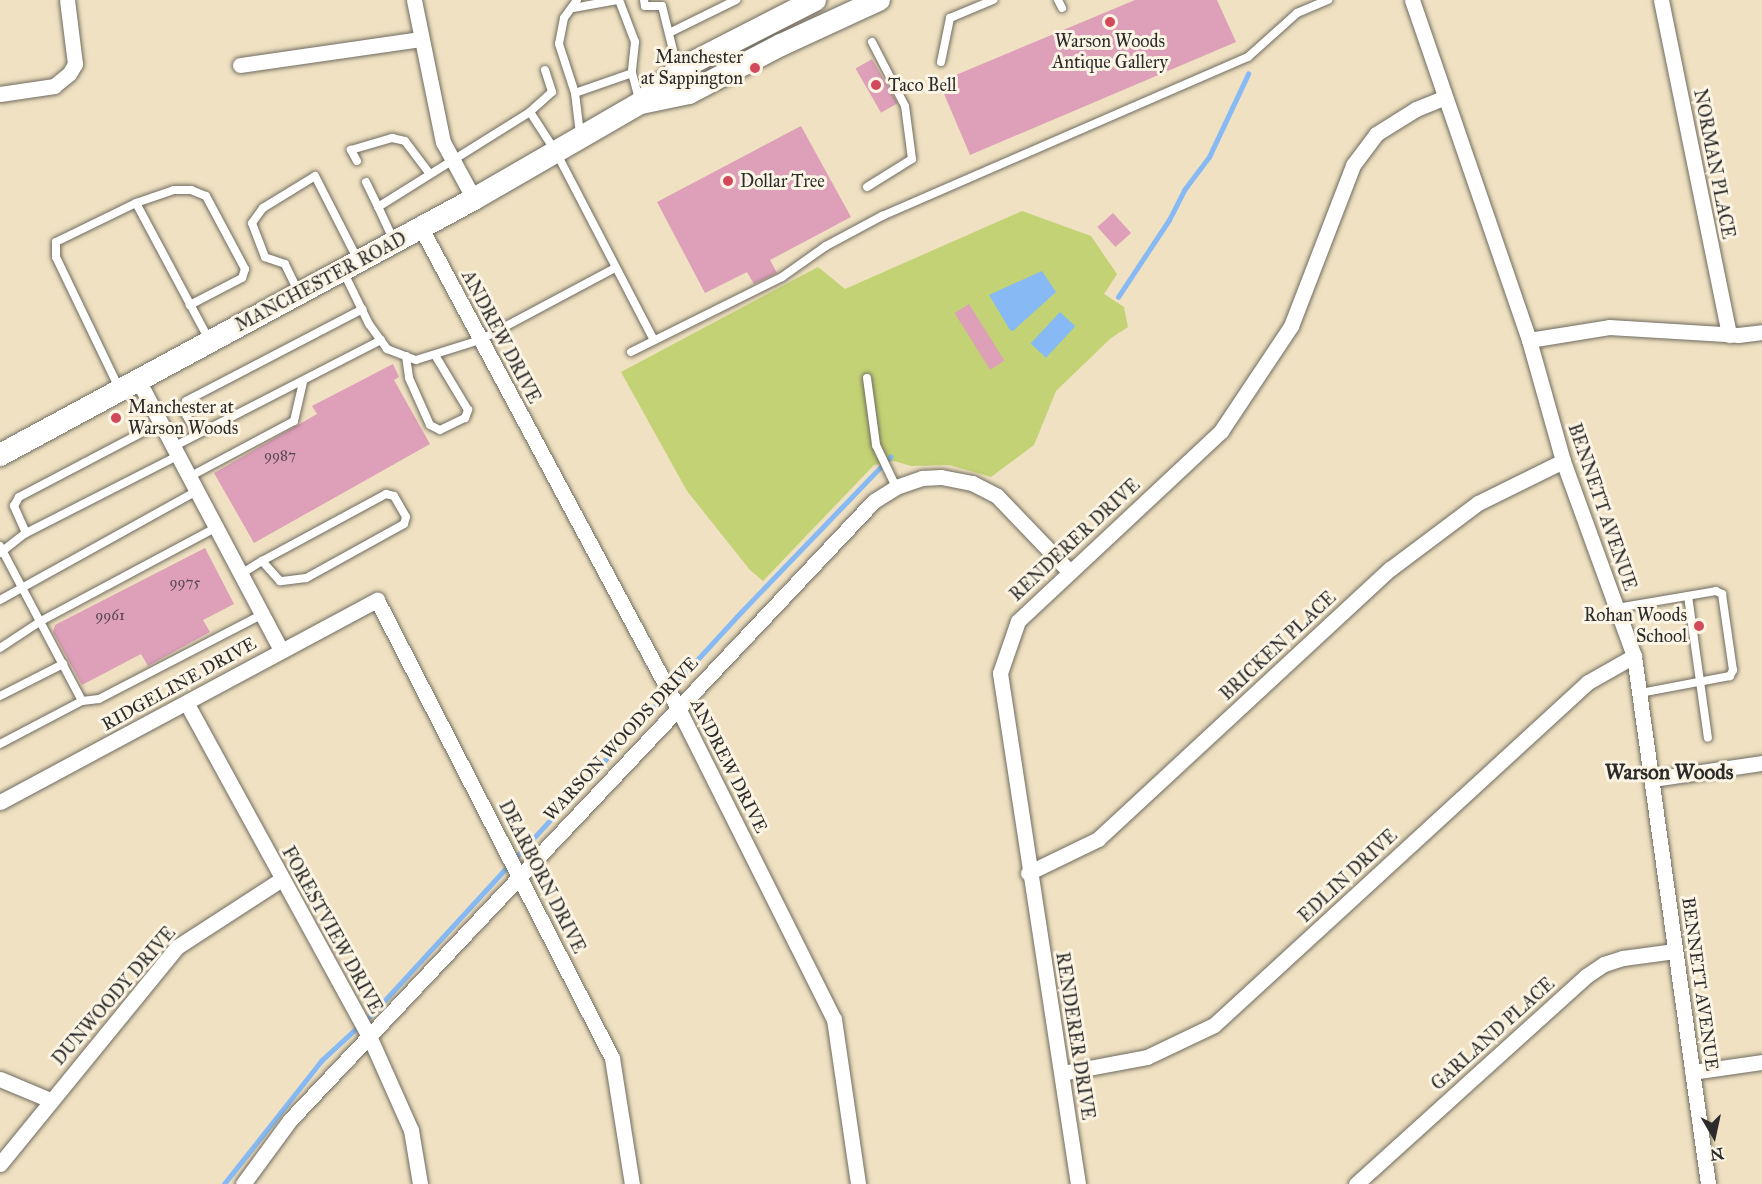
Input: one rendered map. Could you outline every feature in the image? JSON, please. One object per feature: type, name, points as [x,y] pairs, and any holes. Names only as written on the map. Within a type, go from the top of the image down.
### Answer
[{"type":"main road","name":"MANCHESTER ROAD","points":[[0,454],[474,199],[640,104],[682,68],[815,0]]},
{"type":"main road","name":"MANCHESTER ROAD","points":[[640,104],[689,93],[781,45],[879,0]]},
{"type":"street","points":[[0,94],[54,86],[69,74],[75,64],[67,0]]},
{"type":"street","points":[[414,0],[436,114],[452,159],[474,199]]},
{"type":"street","name":"BENNETT AVENUE","points":[[1412,0],[1530,340],[1563,460],[1634,656],[1708,1184]]},
{"type":"street","name":"NORMAN PLACE","points":[[1661,0],[1729,335]]},
{"type":"street","points":[[240,65],[420,39]]},
{"type":"street","name":"RENDERER DRIVE","points":[[1078,1184],[1062,1073],[1028,873],[1000,673],[1018,621],[1221,431],[1291,326],[1353,165],[1376,134],[1416,108],[1445,97]]},
{"type":"street","name":"ANDREW DRIVE","points":[[421,228],[672,697],[834,1018],[858,1184]]},
{"type":"street","points":[[1530,340],[1609,327],[1729,335],[1762,332]]},
{"type":"street","points":[[129,385],[160,423],[280,650]]},
{"type":"street","name":"BRICKEN PLACE","points":[[1028,873],[1098,839],[1390,569],[1478,503],[1563,460]]},
{"type":"street","name":"WARSON WOODS DRIVE","points":[[243,1184],[290,1120],[364,1028],[517,873],[672,697],[874,501],[896,487],[940,477],[980,488],[997,496],[1069,571]]},
{"type":"street","name":"RIDGELINE DRIVE","points":[[0,802],[187,704],[280,650],[377,600]]},
{"type":"street","name":"DEARBORN DRIVE","points":[[377,600],[612,1059],[632,1184]]},
{"type":"street","name":"EDLIN DRIVE","points":[[1062,1073],[1146,1057],[1215,1025],[1588,682],[1634,656]]},
{"type":"street","name":"FORESTVIEW DRIVE","points":[[187,704],[280,880],[364,1028],[411,1130],[420,1184]]},
{"type":"street","points":[[1653,779],[1762,763]]},
{"type":"street","name":"DUNWOODY DRIVE","points":[[0,1164],[177,947],[280,880]]},
{"type":"street","name":"GARLAND PLACE","points":[[1356,1184],[1586,976],[1604,964],[1623,958],[1675,951]]},
{"type":"street","points":[[1692,1072],[1762,1062]]},
{"type":"street","points":[[0,1079],[50,1100]]},
{"type":"lane","points":[[581,138],[575,93],[559,44],[564,18],[575,4],[618,0],[635,42],[632,73],[640,104]]},
{"type":"lane","points":[[644,0],[645,6],[662,6],[682,68]]},
{"type":"lane","points":[[669,33],[736,0]]},
{"type":"lane","points":[[941,62],[950,18],[993,0]]},
{"type":"lane","points":[[1058,0],[1062,8]]},
{"type":"lane","points":[[631,352],[782,278],[826,246],[882,216],[1248,57],[1297,13],[1328,0]]},
{"type":"lane","points":[[867,186],[912,159],[905,106],[872,42]]},
{"type":"lane","points":[[378,207],[429,173],[531,112],[552,92],[545,70]]},
{"type":"lane","points":[[575,93],[632,73]]},
{"type":"lane","points":[[531,112],[556,152],[654,340]]},
{"type":"lane","points":[[357,161],[351,150],[392,138],[405,141],[429,173]]},
{"type":"lane","points":[[300,294],[285,264],[266,257],[252,223],[263,207],[315,176],[351,266],[363,309],[387,349],[416,360],[480,340],[615,268]]},
{"type":"lane","points":[[366,182],[395,242]]},
{"type":"lane","points":[[129,385],[57,257],[56,242],[136,203],[174,190],[191,190],[206,196],[245,269],[242,278],[190,305]]},
{"type":"lane","points":[[136,203],[209,342]]},
{"type":"lane","points":[[196,434],[183,410],[186,401],[363,309]]},
{"type":"lane","points":[[82,701],[1,550],[26,533],[175,451],[196,434],[303,382],[381,340]]},
{"type":"lane","points":[[406,356],[409,378],[430,425],[440,430],[465,418],[468,410],[435,355]]},
{"type":"lane","points":[[867,378],[876,445],[896,487]]},
{"type":"lane","points":[[0,600],[294,421],[303,382]]},
{"type":"lane","points":[[26,533],[14,506],[19,497],[160,423]]},
{"type":"lane","points":[[241,574],[262,561],[386,494],[394,496],[406,517],[404,524],[306,578],[280,581],[262,561]]},
{"type":"lane","points":[[0,648],[41,621],[217,527]]},
{"type":"lane","points":[[1617,608],[1719,591],[1722,594],[1733,670],[1726,678],[1640,693]]},
{"type":"lane","points":[[1688,596],[1708,738]]},
{"type":"lane","points":[[0,744],[82,701],[99,699],[263,614]]},
{"type":"lane","points":[[0,696],[63,664]]},
{"type":"green space","points":[[1022,211],[1091,236],[1117,274],[1104,294],[1124,307],[1128,327],[1111,338],[1056,391],[1034,445],[991,477],[949,465],[911,466],[894,461],[874,465],[763,581],[750,570],[687,491],[621,372],[818,267],[845,289]]},
{"type":"water","points":[[1042,271],[1056,292],[1013,331],[1010,330],[989,295]]},
{"type":"water","points":[[1060,312],[1075,326],[1046,358],[1031,343]]},
{"type":"building","points":[[1135,0],[1217,0],[1236,42],[970,155],[939,82]]},
{"type":"building","name":"Taco Bell","points":[[872,59],[898,103],[881,113],[856,68]]},
{"type":"building","points":[[801,126],[851,217],[770,260],[777,273],[754,284],[747,272],[705,293],[657,202]]},
{"type":"building","points":[[1113,213],[1131,233],[1115,247],[1097,227]]},
{"type":"building","points":[[969,304],[1005,361],[990,370],[955,313]]},
{"type":"building","points":[[393,364],[399,377],[394,380],[430,444],[254,543],[214,473],[317,414],[312,406]]},
{"type":"building","points":[[205,548],[234,604],[203,620],[210,632],[148,666],[141,654],[82,685],[53,632],[55,625]]},
{"type":"waterway","points":[[1118,297],[1169,220],[1184,190],[1209,157],[1248,74]]},
{"type":"waterway","points":[[224,1184],[321,1061],[374,1012],[742,611],[890,457]]},
{"type":"place","name":"Warson Woods Antique Gallery","points":[[1110,22]]},
{"type":"place","name":"Manchester at Sappington","points":[[755,68]]},
{"type":"place","name":"Taco Bell","points":[[876,85]]},
{"type":"place","name":"Dollar Tree","points":[[728,181]]},
{"type":"place","name":"Manchester at Warson Woods","points":[[116,418]]},
{"type":"place","name":"Rohan Woods School","points":[[1699,626]]},
{"type":"district","name":"Warson Woods","points":[[1669,772]]}]
